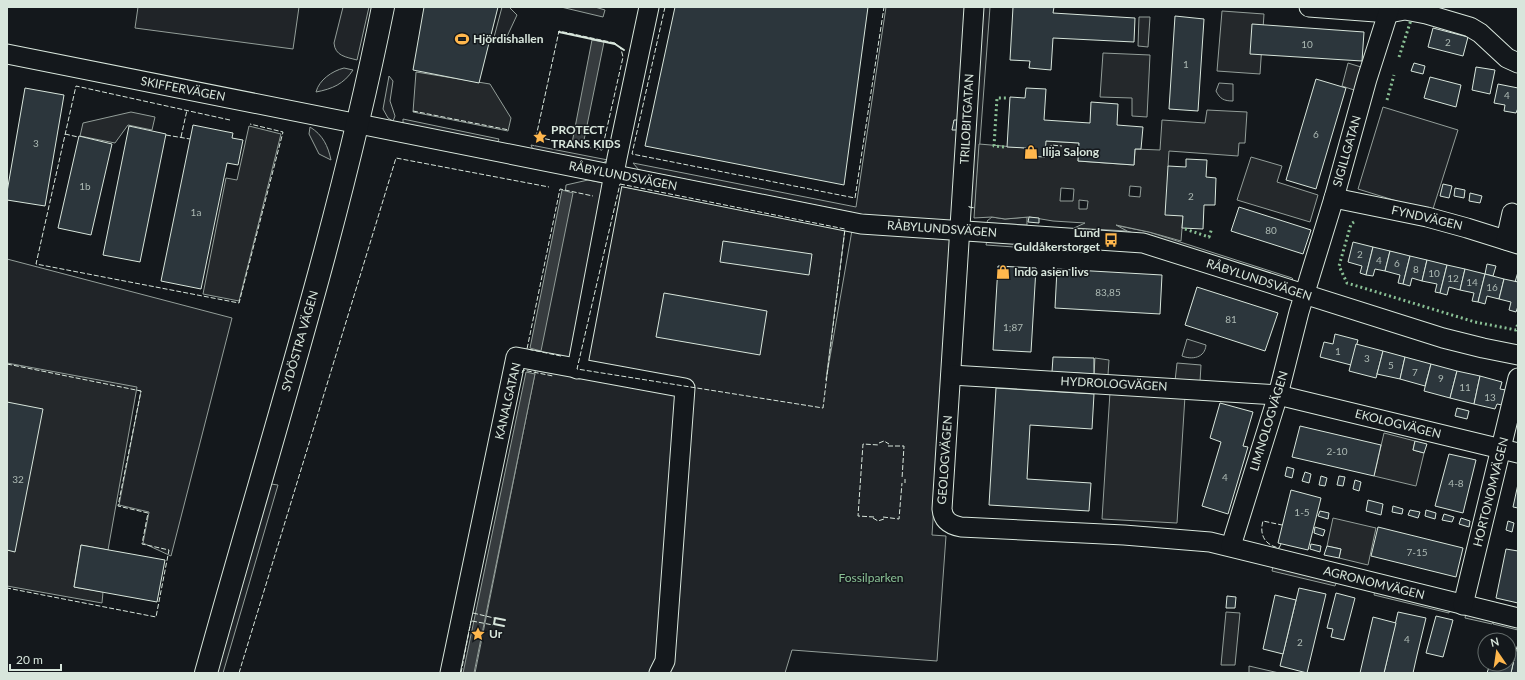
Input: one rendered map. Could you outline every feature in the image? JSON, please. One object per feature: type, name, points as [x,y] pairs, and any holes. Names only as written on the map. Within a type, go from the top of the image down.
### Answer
[{"type":"main road","name":"SYDÖSTRA VÄGEN","points":[[206,673],[324,257],[358,123],[383,7]]},
{"type":"street","points":[[569,367],[615,175],[649,7]]},
{"type":"street","name":"TRILOBITGATAN","points":[[960,231],[974,7]]},
{"type":"street","points":[[1310,7],[1405,10],[1416,12],[1470,27],[1480,33],[1507,58],[1518,63]]},
{"type":"street","name":"SIGILLGATAN","points":[[1305,295],[1367,79],[1390,10]]},
{"type":"street","name":"SKIFFERVÄGEN","points":[[7,54],[358,123]]},
{"type":"street","name":"RÅBYLUNDSVÄGEN","points":[[358,123],[861,224],[1143,243],[1443,338],[1518,355]]},
{"type":"street","name":"FYNDVÄGEN","points":[[1334,198],[1427,217],[1512,242]]},
{"type":"street","points":[[1512,213],[1512,242]]},
{"type":"street","name":"GEOLOGVÄGEN","points":[[960,231],[942,509],[945,519],[949,523],[961,527],[1124,535],[1210,542],[1231,546]]},
{"type":"street","name":"LIMNOLOGVÄGEN","points":[[1231,546],[1278,395],[1305,295]]},
{"type":"street","name":"KANALGATAN","points":[[450,673],[516,358],[685,388],[665,661],[659,673]]},
{"type":"street","name":"HYDROLOGVÄGEN","points":[[951,375],[1278,395]]},
{"type":"street","name":"HORTONOMVÄGEN","points":[[1463,605],[1510,451],[1518,378]]},
{"type":"street","name":"EKOLOGVÄGEN","points":[[1278,395],[1510,451]]},
{"type":"street","name":"AGRONOMVÄGEN","points":[[1231,546],[1318,570],[1518,618]]},
{"type":"green space","points":[[138,7],[299,7],[293,49],[135,28]]},
{"type":"green space","points":[[343,7],[369,7],[357,60],[342,55],[336,51],[334,43]]},
{"type":"green space","points":[[502,7],[509,7],[517,15],[504,43],[493,41]]},
{"type":"green space","name":"Fossilparken","points":[[886,7],[966,7],[932,535],[946,536],[937,661],[792,650],[785,673],[475,673],[560,248],[566,185],[588,180],[845,229],[826,380],[855,213],[639,170],[633,163],[856,207]]},
{"type":"green space","points":[[983,7],[990,7],[975,208],[969,207]]},
{"type":"green space","points":[[344,68],[353,70],[346,79],[337,85],[316,92],[323,80],[335,71]]},
{"type":"green space","points":[[389,76],[393,81],[390,101],[395,116],[393,121],[388,118],[383,109]]},
{"type":"green space","points":[[1219,83],[1233,84],[1233,101],[1227,101],[1219,96],[1216,91]]},
{"type":"green space","points":[[1383,107],[1458,130],[1432,212],[1358,189]]},
{"type":"green space","points":[[403,119],[499,139],[497,144],[403,123]]},
{"type":"green space","points":[[310,127],[315,130],[324,141],[331,160],[319,154],[309,134]]},
{"type":"green space","points":[[531,145],[608,160],[601,164],[533,150]]},
{"type":"green space","points":[[992,217],[1005,219],[1027,217],[1027,225],[988,223],[987,221]]},
{"type":"green space","points":[[1114,225],[1149,232],[1293,279],[1291,281],[1127,231]]},
{"type":"green space","points":[[987,240],[1084,246],[1084,252],[986,245]]},
{"type":"green space","points":[[7,259],[232,318],[171,556],[143,543],[149,512],[119,505],[141,391],[7,364]]},
{"type":"green space","points":[[1187,339],[1206,345],[1201,355],[1194,358],[1182,356]]},
{"type":"green space","points":[[271,484],[278,485],[223,673],[217,673]]},
{"type":"green space","points":[[1466,613],[1494,619],[1492,624],[1465,618]]},
{"type":"green space","points":[[1249,666],[1279,673],[1249,673]]},
{"type":"shaded area","points":[[561,7],[595,7],[605,10],[603,17]]},
{"type":"shaded area","points":[[1222,11],[1264,14],[1260,74],[1217,71]]},
{"type":"shaded area","points":[[1139,17],[1150,17],[1148,47],[1138,46]]},
{"type":"shaded area","points":[[592,40],[604,42],[583,145],[572,143]]},
{"type":"shaded area","points":[[1103,53],[1150,55],[1147,117],[1132,116],[1132,98],[1100,97]]},
{"type":"shaded area","points":[[1348,63],[1361,67],[1354,90],[1342,86]]},
{"type":"shaded area","points":[[416,72],[490,84],[511,118],[508,131],[413,112]]},
{"type":"shaded area","points":[[1207,110],[1247,112],[1245,143],[1239,143],[1238,156],[1169,151],[1168,166],[1183,216],[1181,241],[1116,225],[1127,231],[1074,228],[1085,223],[1053,221],[1029,217],[1005,219],[992,217],[974,218],[979,144],[1026,148],[1025,156],[1046,141],[1079,143],[1078,161],[1134,165],[1135,149],[1160,150],[1162,120],[1205,123]],"holes":[[[1130,186],[1141,187],[1140,197],[1129,196]],[[1061,188],[1074,189],[1073,201],[1060,201]],[[1079,200],[1088,201],[1087,209],[1079,209]]]},
{"type":"shaded area","points":[[131,112],[155,117],[152,130],[128,125],[115,143],[80,136],[83,123]]},
{"type":"shaded area","points":[[249,126],[281,134],[239,301],[203,294],[226,178],[237,180]]},
{"type":"shaded area","points":[[1251,157],[1282,166],[1277,182],[1318,195],[1310,222],[1237,200]]},
{"type":"shaded area","points":[[562,190],[573,193],[541,351],[530,348]]},
{"type":"shaded area","points":[[1095,358],[1109,360],[1108,375],[1094,374]]},
{"type":"shaded area","points":[[7,363],[137,387],[108,550],[81,545],[74,587],[103,592],[102,603],[7,586]]},
{"type":"shaded area","points":[[1177,363],[1201,365],[1200,382],[1175,381]]},
{"type":"shaded area","points":[[526,372],[535,374],[474,673],[463,673]]},
{"type":"shaded area","points":[[1110,392],[1185,396],[1177,523],[1102,519]]},
{"type":"shaded area","points":[[1384,433],[1415,441],[1413,450],[1424,453],[1416,486],[1374,476]]},
{"type":"shaded area","points":[[1333,518],[1376,528],[1368,565],[1339,558],[1341,549],[1327,546]]},
{"type":"shaded area","points":[[1273,566],[1337,581],[1335,586],[1272,571]]},
{"type":"shaded area","points":[[1375,590],[1450,608],[1449,613],[1374,595]]},
{"type":"shaded area","points":[[1226,612],[1240,613],[1235,665],[1221,665]]},
{"type":"shaded area","points":[[1495,619],[1518,625],[1518,630],[1493,624]]},
{"type":"building","points":[[424,7],[498,7],[479,83],[413,70]]},
{"type":"building","points":[[675,7],[868,7],[844,185],[645,146]]},
{"type":"building","points":[[1013,7],[1054,7],[1053,13],[1135,18],[1134,42],[1053,38],[1051,70],[1029,68],[1030,61],[1010,60]]},
{"type":"building","points":[[1175,16],[1204,19],[1198,111],[1169,109]]},
{"type":"building","points":[[1252,24],[1364,32],[1362,61],[1250,54]]},
{"type":"building","points":[[1433,28],[1468,37],[1463,56],[1428,47]]},
{"type":"building","points":[[1414,63],[1425,66],[1423,74],[1411,71]]},
{"type":"building","points":[[1476,67],[1495,70],[1490,94],[1472,90]]},
{"type":"building","points":[[1430,77],[1461,85],[1456,107],[1424,98]]},
{"type":"building","points":[[1316,79],[1346,88],[1316,189],[1286,180]]},
{"type":"building","points":[[1498,84],[1518,88],[1518,108],[1516,113],[1504,111],[1505,105],[1494,103]]},
{"type":"building","points":[[25,88],[64,95],[45,206],[7,200],[7,192]]},
{"type":"building","points":[[1026,88],[1046,89],[1044,120],[1090,123],[1091,102],[1118,104],[1117,125],[1143,127],[1141,149],[1135,149],[1134,165],[1078,161],[1079,143],[1046,141],[1045,157],[1025,156],[1026,148],[1007,147],[1010,97],[1025,98]]},
{"type":"building","points":[[954,120],[959,120],[958,130],[952,130]]},
{"type":"building","points":[[193,125],[233,133],[232,138],[243,140],[238,165],[227,163],[201,289],[161,281]]},
{"type":"building","points":[[129,126],[166,134],[140,262],[103,255]]},
{"type":"building","points":[[79,136],[112,144],[91,235],[58,228]]},
{"type":"building","points":[[1186,159],[1207,160],[1206,177],[1216,178],[1215,205],[1204,205],[1203,229],[1182,228],[1183,216],[1165,215],[1168,166],[1186,167]]},
{"type":"building","points":[[1443,184],[1452,186],[1449,198],[1440,196]]},
{"type":"building","points":[[1455,188],[1465,190],[1464,198],[1454,196]]},
{"type":"building","points":[[1470,193],[1482,196],[1480,203],[1469,201]]},
{"type":"building","points":[[1239,207],[1311,230],[1303,254],[1231,231]]},
{"type":"building","points":[[1029,217],[1039,218],[1039,223],[1028,222]]},
{"type":"building","points":[[723,241],[812,254],[809,275],[720,262]]},
{"type":"building","points":[[1353,242],[1373,247],[1366,275],[1360,273],[1362,266],[1348,262]]},
{"type":"building","points":[[1373,247],[1390,251],[1385,271],[1375,269],[1373,276],[1366,275]]},
{"type":"building","points":[[1390,251],[1410,256],[1403,284],[1398,283],[1400,275],[1385,271]]},
{"type":"building","points":[[1410,256],[1427,260],[1422,281],[1412,278],[1410,286],[1403,284]]},
{"type":"building","points":[[1427,260],[1447,265],[1440,293],[1435,292],[1437,284],[1422,281]]},
{"type":"building","points":[[1487,264],[1496,266],[1493,276],[1485,274]]},
{"type":"building","points":[[1447,265],[1465,269],[1460,290],[1449,287],[1447,295],[1440,293]]},
{"type":"building","points":[[998,266],[1036,268],[1031,352],[993,350]]},
{"type":"building","points":[[1057,269],[1162,275],[1160,314],[1055,308]]},
{"type":"building","points":[[1465,269],[1485,274],[1478,302],[1472,301],[1474,293],[1460,290]]},
{"type":"building","points":[[1518,272],[1518,282],[1515,282]]},
{"type":"building","points":[[1485,274],[1504,279],[1499,299],[1487,296],[1485,304],[1478,302]]},
{"type":"building","points":[[1504,279],[1518,282],[1518,306],[1516,312],[1509,310],[1511,302],[1499,299]]},
{"type":"building","points":[[1197,287],[1278,313],[1265,351],[1185,325]]},
{"type":"building","points":[[664,293],[767,311],[760,355],[656,337]]},
{"type":"building","points":[[1335,334],[1358,340],[1351,365],[1320,357],[1324,342],[1333,344]]},
{"type":"building","points":[[1356,344],[1383,351],[1376,378],[1349,371]]},
{"type":"building","points":[[1383,351],[1405,357],[1400,379],[1377,374]]},
{"type":"building","points":[[1053,357],[1094,358],[1094,374],[1052,372]]},
{"type":"building","points":[[1405,357],[1431,364],[1425,386],[1400,379]]},
{"type":"building","points":[[1431,364],[1457,371],[1450,398],[1424,391]]},
{"type":"building","points":[[1457,371],[1480,376],[1474,404],[1450,398]]},
{"type":"building","points":[[1480,376],[1502,382],[1500,389],[1506,390],[1502,405],[1497,404],[1495,409],[1474,404]]},
{"type":"building","points":[[996,388],[1094,394],[1092,429],[1030,425],[1027,479],[1091,483],[1089,511],[989,505]]},
{"type":"building","points":[[7,402],[43,409],[15,552],[7,550]]},
{"type":"building","points":[[1220,403],[1253,412],[1243,446],[1248,447],[1228,514],[1202,506],[1221,442],[1210,438]]},
{"type":"building","points":[[1457,408],[1469,411],[1467,419],[1455,416]]},
{"type":"building","points":[[1300,426],[1381,445],[1374,476],[1292,457]]},
{"type":"building","points":[[1415,441],[1427,444],[1424,453],[1413,450]]},
{"type":"building","points":[[1449,454],[1476,460],[1463,513],[1435,506]]},
{"type":"building","points":[[1287,467],[1294,469],[1292,478],[1285,476]]},
{"type":"building","points":[[1305,472],[1311,474],[1309,483],[1302,481]]},
{"type":"building","points":[[1321,476],[1327,478],[1325,486],[1319,485]]},
{"type":"building","points":[[1339,476],[1345,477],[1343,486],[1337,485]]},
{"type":"building","points":[[1355,480],[1361,482],[1359,491],[1353,489]]},
{"type":"building","points":[[1518,484],[1518,508],[1513,507]]},
{"type":"building","points":[[1291,490],[1321,498],[1308,550],[1278,543]]},
{"type":"building","points":[[1368,500],[1383,504],[1381,515],[1366,511]]},
{"type":"building","points":[[1393,506],[1403,509],[1402,514],[1392,512]]},
{"type":"building","points":[[1410,510],[1420,512],[1418,518],[1408,515]]},
{"type":"building","points":[[1426,510],[1436,513],[1435,519],[1425,516]]},
{"type":"building","points":[[1320,511],[1329,513],[1328,519],[1318,516]]},
{"type":"building","points":[[1444,514],[1454,517],[1452,522],[1442,520]]},
{"type":"building","points":[[1461,518],[1470,521],[1469,527],[1459,524]]},
{"type":"building","points":[[1508,521],[1514,523],[1512,532],[1506,530]]},
{"type":"building","points":[[1315,527],[1325,530],[1323,536],[1314,533]]},
{"type":"building","points":[[1378,527],[1463,548],[1456,577],[1371,556]]},
{"type":"building","points":[[1311,544],[1321,546],[1320,552],[1310,549]]},
{"type":"building","points":[[81,545],[165,560],[157,602],[74,587]]},
{"type":"building","points":[[1327,546],[1341,549],[1339,558],[1324,555]]},
{"type":"building","points":[[1506,549],[1518,551],[1518,603],[1496,598]]},
{"type":"building","points":[[1299,588],[1326,594],[1307,673],[1280,666]]},
{"type":"building","points":[[1336,593],[1355,598],[1344,640],[1331,637],[1333,629],[1327,628]]},
{"type":"building","points":[[1275,595],[1296,600],[1283,654],[1263,649]]},
{"type":"building","points":[[1227,596],[1236,597],[1235,608],[1226,608]]},
{"type":"building","points":[[1398,612],[1426,618],[1413,673],[1384,673]]},
{"type":"building","points":[[1436,616],[1453,620],[1443,657],[1426,653]]},
{"type":"building","points":[[1373,617],[1396,623],[1384,673],[1360,673]]},
{"type":"building","points":[[1518,644],[1518,673],[1511,673],[1517,672]]},
{"type":"building","points":[[1487,672],[1511,672],[1511,673]]},
{"type":"hedge","points":[[1399,57],[1411,20]]},
{"type":"hedge","points":[[1387,100],[1394,75]]},
{"type":"hedge","points":[[1004,147],[994,146],[997,98],[1006,98]]},
{"type":"hedge","points":[[1354,222],[1351,224],[1339,266],[1347,283],[1475,322],[1516,330],[1518,323]]},
{"type":"hedge","points":[[1185,229],[1209,237],[1212,228]]},
{"type":"fence","points":[[665,7],[632,154],[855,198],[884,7]]},
{"type":"fence","points":[[559,31],[615,43],[621,49],[623,57],[602,150],[536,137],[559,31]]},
{"type":"fence","points":[[230,120],[76,86],[36,264],[239,303],[283,132],[250,124]]},
{"type":"fence","points":[[181,137],[187,110]]},
{"type":"fence","points":[[413,111],[509,130]]},
{"type":"fence","points":[[65,134],[78,137]]},
{"type":"fence","points":[[166,135],[190,139]]},
{"type":"fence","points":[[1051,150],[1051,145],[1062,146]]},
{"type":"fence","points":[[239,673],[396,158],[549,187]]},
{"type":"fence","points":[[620,184],[845,229],[823,408],[577,369],[620,184]]},
{"type":"fence","points":[[561,356],[527,349],[560,189],[593,196]]},
{"type":"fence","points":[[969,206],[975,208]]},
{"type":"fence","points":[[7,364],[141,391],[118,506],[148,513],[142,544],[169,550],[156,617],[7,588]]},
{"type":"fence","points":[[522,373],[523,370],[553,376]]},
{"type":"fence","points":[[879,443],[884,441],[889,444]]},
{"type":"fence","points":[[874,517],[858,516],[863,444],[879,445]]},
{"type":"fence","points":[[888,446],[904,446],[902,479]]},
{"type":"fence","points":[[883,517],[899,519],[902,483]]},
{"type":"fence","points":[[873,518],[878,521],[884,519]]},
{"type":"fence","points":[[1281,544],[1279,548],[1274,547],[1267,542],[1264,539],[1262,526],[1263,521],[1282,525]]},
{"type":"fence","points":[[473,613],[494,618]]},
{"type":"fence","points":[[461,673],[471,621]]},
{"type":"fence","points":[[472,621],[493,625]]},
{"type":"wall","points":[[559,32],[615,44],[624,50]]},
{"type":"wall","points":[[504,626],[494,624],[495,618],[505,620]]},
{"type":"place","name":"Hjördishallen","points":[[462,39]]},
{"type":"place","name":"PROTECT TRANS KIDS","points":[[540,137]]},
{"type":"place","name":"Ilija Salong","points":[[1031,152]]},
{"type":"place","name":"Lund Guldåkerstorget","points":[[1111,240]]},
{"type":"place","name":"Indo asien livs","points":[[1003,272]]},
{"type":"place","name":"Ur","points":[[478,634]]}]
